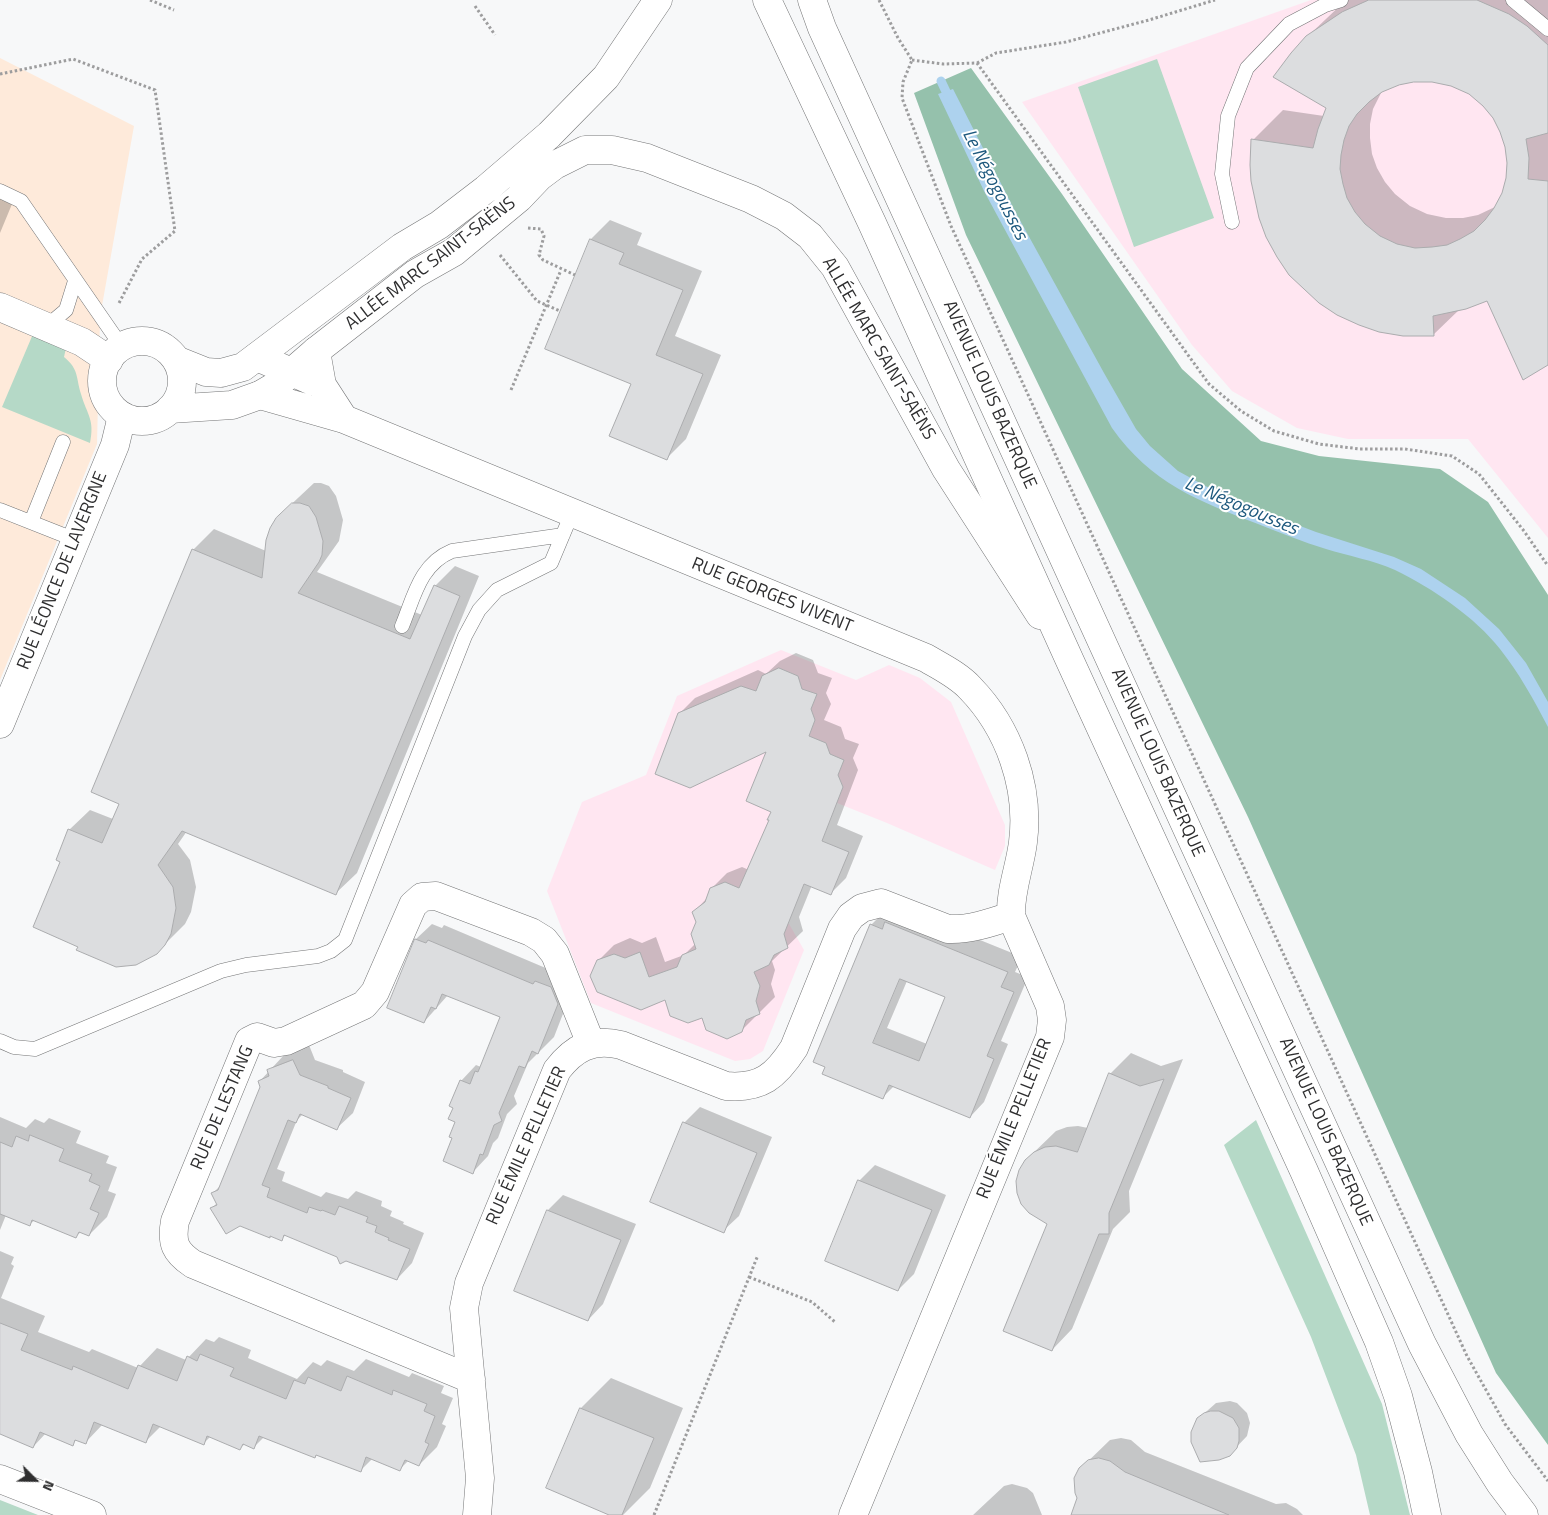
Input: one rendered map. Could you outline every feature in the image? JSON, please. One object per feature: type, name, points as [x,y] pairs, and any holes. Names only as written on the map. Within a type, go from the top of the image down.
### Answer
[{"type":"street","name":"ALLÉE MARC SAINT-SAËNS","points":[[176,360],[206,372],[221,373],[243,367],[402,247],[439,225],[486,189],[549,135],[606,77],[658,0]]},
{"type":"street","name":"AVENUE LOUIS BAZERQUE","points":[[767,0],[876,232],[1300,1162],[1378,1342],[1398,1396],[1427,1515]]},
{"type":"street","name":"AVENUE LOUIS BAZERQUE","points":[[812,0],[826,36],[1422,1344],[1469,1434],[1500,1483],[1524,1515]]},
{"type":"street","name":"ALLÉE MARC SAINT-SAËNS","points":[[170,409],[232,405],[260,395],[277,385],[316,351],[415,274],[454,252],[519,198],[539,177],[555,165],[584,150],[612,150],[648,158],[751,199],[784,216],[810,236],[835,266],[946,469],[1070,661]]},
{"type":"street","points":[[0,307],[115,354]]},
{"type":"street","points":[[148,342],[164,348],[176,360],[181,372],[182,386],[178,399],[170,409],[156,419],[139,421],[122,416],[111,405],[104,391],[103,375],[115,354],[130,344],[148,342]]},
{"type":"street","points":[[316,351],[322,385],[344,420]]},
{"type":"street","points":[[256,357],[322,385]]},
{"type":"street","name":"RUE GEORGES VIVENT","points":[[260,395],[344,420],[567,524],[926,658],[950,672],[970,688],[999,728],[1011,752],[1020,778],[1025,816],[1023,840],[1010,902],[1011,916]]},
{"type":"street","name":"RUE LÉONCE DE LAVERGNE","points":[[0,724],[115,445],[122,416]]},
{"type":"street","name":"RUE DE LESTANG","points":[[471,1379],[193,1264],[182,1256],[175,1246],[172,1234],[175,1221],[249,1041],[258,1037],[274,1043],[286,1041],[364,1005],[375,992],[413,905],[422,896],[436,896],[531,932],[544,940],[554,954],[591,1044]]},
{"type":"street","name":"RUE ÉMILE PELLETIER","points":[[477,1515],[480,1478],[464,1308],[468,1283],[557,1070],[564,1061],[577,1049],[591,1044],[607,1042],[620,1045],[726,1086],[740,1087],[755,1084],[771,1077],[783,1065],[794,1048],[842,929],[851,916],[862,908],[881,903],[948,929],[982,925],[1011,916],[1050,1006],[1052,1020],[1050,1037],[853,1515]]},
{"type":"street","points":[[0,1478],[92,1515]]},
{"type":"lane","points":[[1232,222],[1222,174],[1228,116],[1247,68],[1289,24],[1325,5],[1341,0]]},
{"type":"lane","points":[[1513,0],[1548,29]]},
{"type":"lane","points":[[0,192],[21,201],[104,321],[115,354]]},
{"type":"lane","points":[[46,326],[66,310],[75,280]]},
{"type":"lane","points":[[31,522],[63,442]]},
{"type":"lane","points":[[0,510],[76,540]]},
{"type":"lane","points":[[402,626],[422,577],[430,565],[440,556],[452,551],[567,524]]},
{"type":"lane","points":[[0,1042],[14,1047],[35,1049],[221,971],[318,956],[332,951],[345,940],[465,636],[479,610],[497,590],[551,563],[567,524]]},
{"type":"path","points":[[150,0],[174,10]]},
{"type":"path","points":[[879,0],[898,38],[912,60]]},
{"type":"path","points":[[912,60],[943,64],[977,62],[996,53],[1066,42],[1215,0]]},
{"type":"path","points":[[475,6],[495,35]]},
{"type":"path","points":[[0,74],[73,59],[155,90],[175,231],[142,259],[121,302],[104,321]]},
{"type":"path","points":[[912,60],[903,82],[902,98],[951,226],[1463,1348],[1505,1424],[1548,1481]]},
{"type":"path","points":[[977,62],[1209,384],[1241,411],[1274,431],[1319,444],[1360,448],[1406,449],[1452,456],[1479,474],[1524,531],[1548,566]]},
{"type":"path","points":[[522,230],[531,228],[541,229],[544,236],[539,255],[543,260],[575,275]]},
{"type":"path","points":[[500,256],[537,301],[560,311]]},
{"type":"path","points":[[511,390],[561,270]]},
{"type":"path","points":[[654,1515],[758,1255]]},
{"type":"path","points":[[749,1277],[812,1302],[835,1322]]},
{"type":"shaded area","points":[[1311,0],[1548,0],[1548,538],[1468,439],[1348,439],[1297,428],[1232,391],[1192,345],[1022,102]]},
{"type":"shaded area","points":[[0,58],[134,126],[100,317],[97,444],[0,680]]},
{"type":"shaded area","points":[[781,650],[856,680],[889,665],[920,678],[951,702],[1005,825],[1005,846],[995,870],[837,803],[788,922],[804,950],[763,1051],[750,1059],[735,1061],[591,1003],[547,891],[582,802],[646,775],[677,696]]},
{"type":"green space","points":[[1157,59],[1214,218],[1134,247],[1078,87]]},
{"type":"green space","points":[[971,68],[1062,194],[1182,369],[1261,441],[1319,456],[1440,469],[1488,502],[1548,595],[1548,1445],[1496,1373],[1248,817],[966,235],[914,93]]},
{"type":"green space","points":[[33,334],[66,348],[64,357],[75,370],[81,394],[90,417],[92,428],[90,443],[2,407]]},
{"type":"green space","points":[[1256,1120],[1382,1404],[1410,1515],[1370,1515],[1356,1455],[1311,1337],[1224,1145]]},
{"type":"green space","points":[[0,1500],[38,1515],[0,1515]]},
{"type":"water","points":[[953,89],[1016,213],[1104,373],[1136,429],[1150,446],[1178,471],[1211,489],[1316,532],[1394,557],[1421,569],[1465,598],[1499,629],[1526,663],[1548,702],[1548,727],[1526,687],[1500,649],[1466,615],[1438,594],[1395,570],[1300,540],[1215,507],[1177,488],[1143,463],[1127,447],[1112,428],[984,191],[938,94]]},
{"type":"building","points":[[1369,0],[1477,0],[1509,14],[1527,26],[1548,45],[1548,133],[1526,139],[1529,158],[1528,179],[1548,181],[1548,365],[1523,380],[1487,301],[1466,309],[1433,316],[1434,336],[1403,336],[1379,332],[1337,315],[1319,303],[1289,275],[1266,237],[1259,218],[1251,181],[1251,139],[1313,148],[1326,108],[1273,77],[1306,36],[1342,12]],"holes":[[[1414,82],[1432,82],[1451,86],[1469,94],[1493,118],[1505,147],[1506,178],[1502,193],[1494,208],[1474,231],[1447,245],[1415,248],[1397,244],[1380,236],[1365,224],[1355,212],[1347,198],[1343,184],[1340,169],[1341,155],[1349,126],[1357,114],[1369,102],[1382,92],[1399,85]]]},
{"type":"building","points":[[590,239],[624,253],[619,264],[683,290],[656,355],[703,374],[667,460],[609,436],[631,384],[545,349]]},
{"type":"building","points":[[292,503],[309,506],[316,517],[323,541],[322,555],[319,562],[298,593],[410,639],[434,585],[460,596],[336,895],[182,831],[158,865],[173,887],[176,908],[171,934],[157,954],[136,965],[116,967],[76,950],[78,947],[33,927],[60,862],[56,860],[68,829],[102,843],[119,804],[91,792],[192,549],[262,578],[266,540],[270,528],[276,518]]},
{"type":"building","points":[[779,668],[798,676],[802,689],[817,694],[811,709],[815,720],[809,736],[826,743],[830,754],[844,760],[838,775],[843,787],[822,841],[849,852],[831,895],[804,884],[784,934],[788,948],[774,955],[769,965],[754,972],[760,986],[756,1001],[760,1014],[746,1020],[742,1032],[727,1039],[706,1030],[702,1018],[688,1023],[670,1016],[665,1000],[641,1010],[597,992],[590,976],[597,960],[614,954],[625,958],[640,952],[649,977],[677,967],[682,955],[696,949],[691,934],[696,922],[692,912],[705,902],[710,888],[725,882],[739,888],[771,812],[746,801],[766,752],[690,788],[655,774],[678,713],[741,686],[756,691],[762,676]]},
{"type":"building","points":[[885,922],[1008,972],[1001,987],[1014,992],[987,1056],[994,1059],[970,1118],[889,1085],[883,1099],[822,1074],[825,1067],[813,1062],[870,924],[882,929]],"holes":[[[900,979],[945,997],[919,1061],[873,1043]]]},
{"type":"building","points":[[415,939],[426,943],[428,940],[533,984],[535,981],[551,987],[558,1004],[538,1054],[532,1051],[525,1068],[519,1066],[499,1113],[502,1121],[494,1125],[483,1155],[480,1154],[473,1174],[443,1161],[452,1138],[449,1137],[455,1122],[448,1119],[453,1108],[449,1106],[460,1080],[470,1084],[475,1071],[478,1072],[500,1017],[442,994],[436,1009],[431,1007],[424,1023],[387,1008]]},
{"type":"building","points":[[293,1060],[300,1075],[351,1098],[337,1130],[300,1114],[296,1123],[288,1120],[262,1185],[270,1188],[267,1197],[307,1213],[309,1207],[335,1215],[339,1206],[368,1217],[366,1222],[377,1226],[375,1232],[389,1238],[388,1240],[410,1249],[397,1280],[346,1261],[340,1264],[337,1257],[284,1235],[282,1241],[240,1226],[226,1234],[210,1208],[217,1205],[211,1193],[218,1190],[260,1087],[258,1081],[269,1076],[267,1070]]},
{"type":"building","points":[[1109,1073],[1140,1086],[1164,1079],[1109,1213],[1109,1234],[1099,1234],[1052,1351],[1003,1331],[1047,1224],[1029,1213],[1021,1204],[1017,1193],[1016,1181],[1019,1170],[1025,1160],[1034,1152],[1045,1147],[1056,1146],[1077,1152]]},
{"type":"building","points":[[683,1122],[757,1153],[724,1233],[650,1202]]},
{"type":"building","points":[[30,1135],[64,1149],[59,1161],[92,1174],[89,1181],[100,1186],[90,1209],[99,1213],[89,1236],[79,1232],[76,1238],[32,1220],[30,1226],[0,1214],[0,1142],[12,1147],[16,1136],[28,1141]]},
{"type":"building","points":[[858,1180],[932,1210],[898,1291],[825,1261]]},
{"type":"building","points":[[547,1210],[621,1240],[588,1321],[514,1291]]},
{"type":"building","points":[[0,1323],[28,1334],[21,1350],[72,1370],[73,1366],[128,1389],[138,1365],[177,1381],[187,1356],[197,1361],[200,1354],[234,1368],[230,1376],[286,1399],[294,1380],[305,1384],[308,1377],[341,1391],[347,1376],[392,1395],[393,1390],[427,1404],[424,1411],[435,1416],[425,1442],[429,1444],[419,1466],[405,1460],[400,1471],[366,1457],[361,1472],[316,1455],[315,1458],[259,1436],[254,1449],[243,1444],[240,1450],[207,1436],[204,1445],[153,1424],[146,1443],[94,1422],[86,1444],[75,1440],[73,1446],[40,1432],[33,1448],[0,1434]]},
{"type":"building","points":[[580,1408],[654,1438],[622,1515],[609,1515],[546,1488]]},
{"type":"building","points":[[1211,1411],[1219,1411],[1233,1418],[1239,1428],[1239,1441],[1237,1448],[1230,1456],[1219,1460],[1200,1462],[1191,1442],[1191,1432],[1197,1418]]},
{"type":"building","points":[[1099,1458],[1110,1461],[1125,1472],[1229,1515],[1071,1515],[1077,1498],[1074,1478],[1079,1468],[1088,1460]]},
{"type":"waterway","name":"Le Négogousses","points":[[941,81],[950,100]]}]
